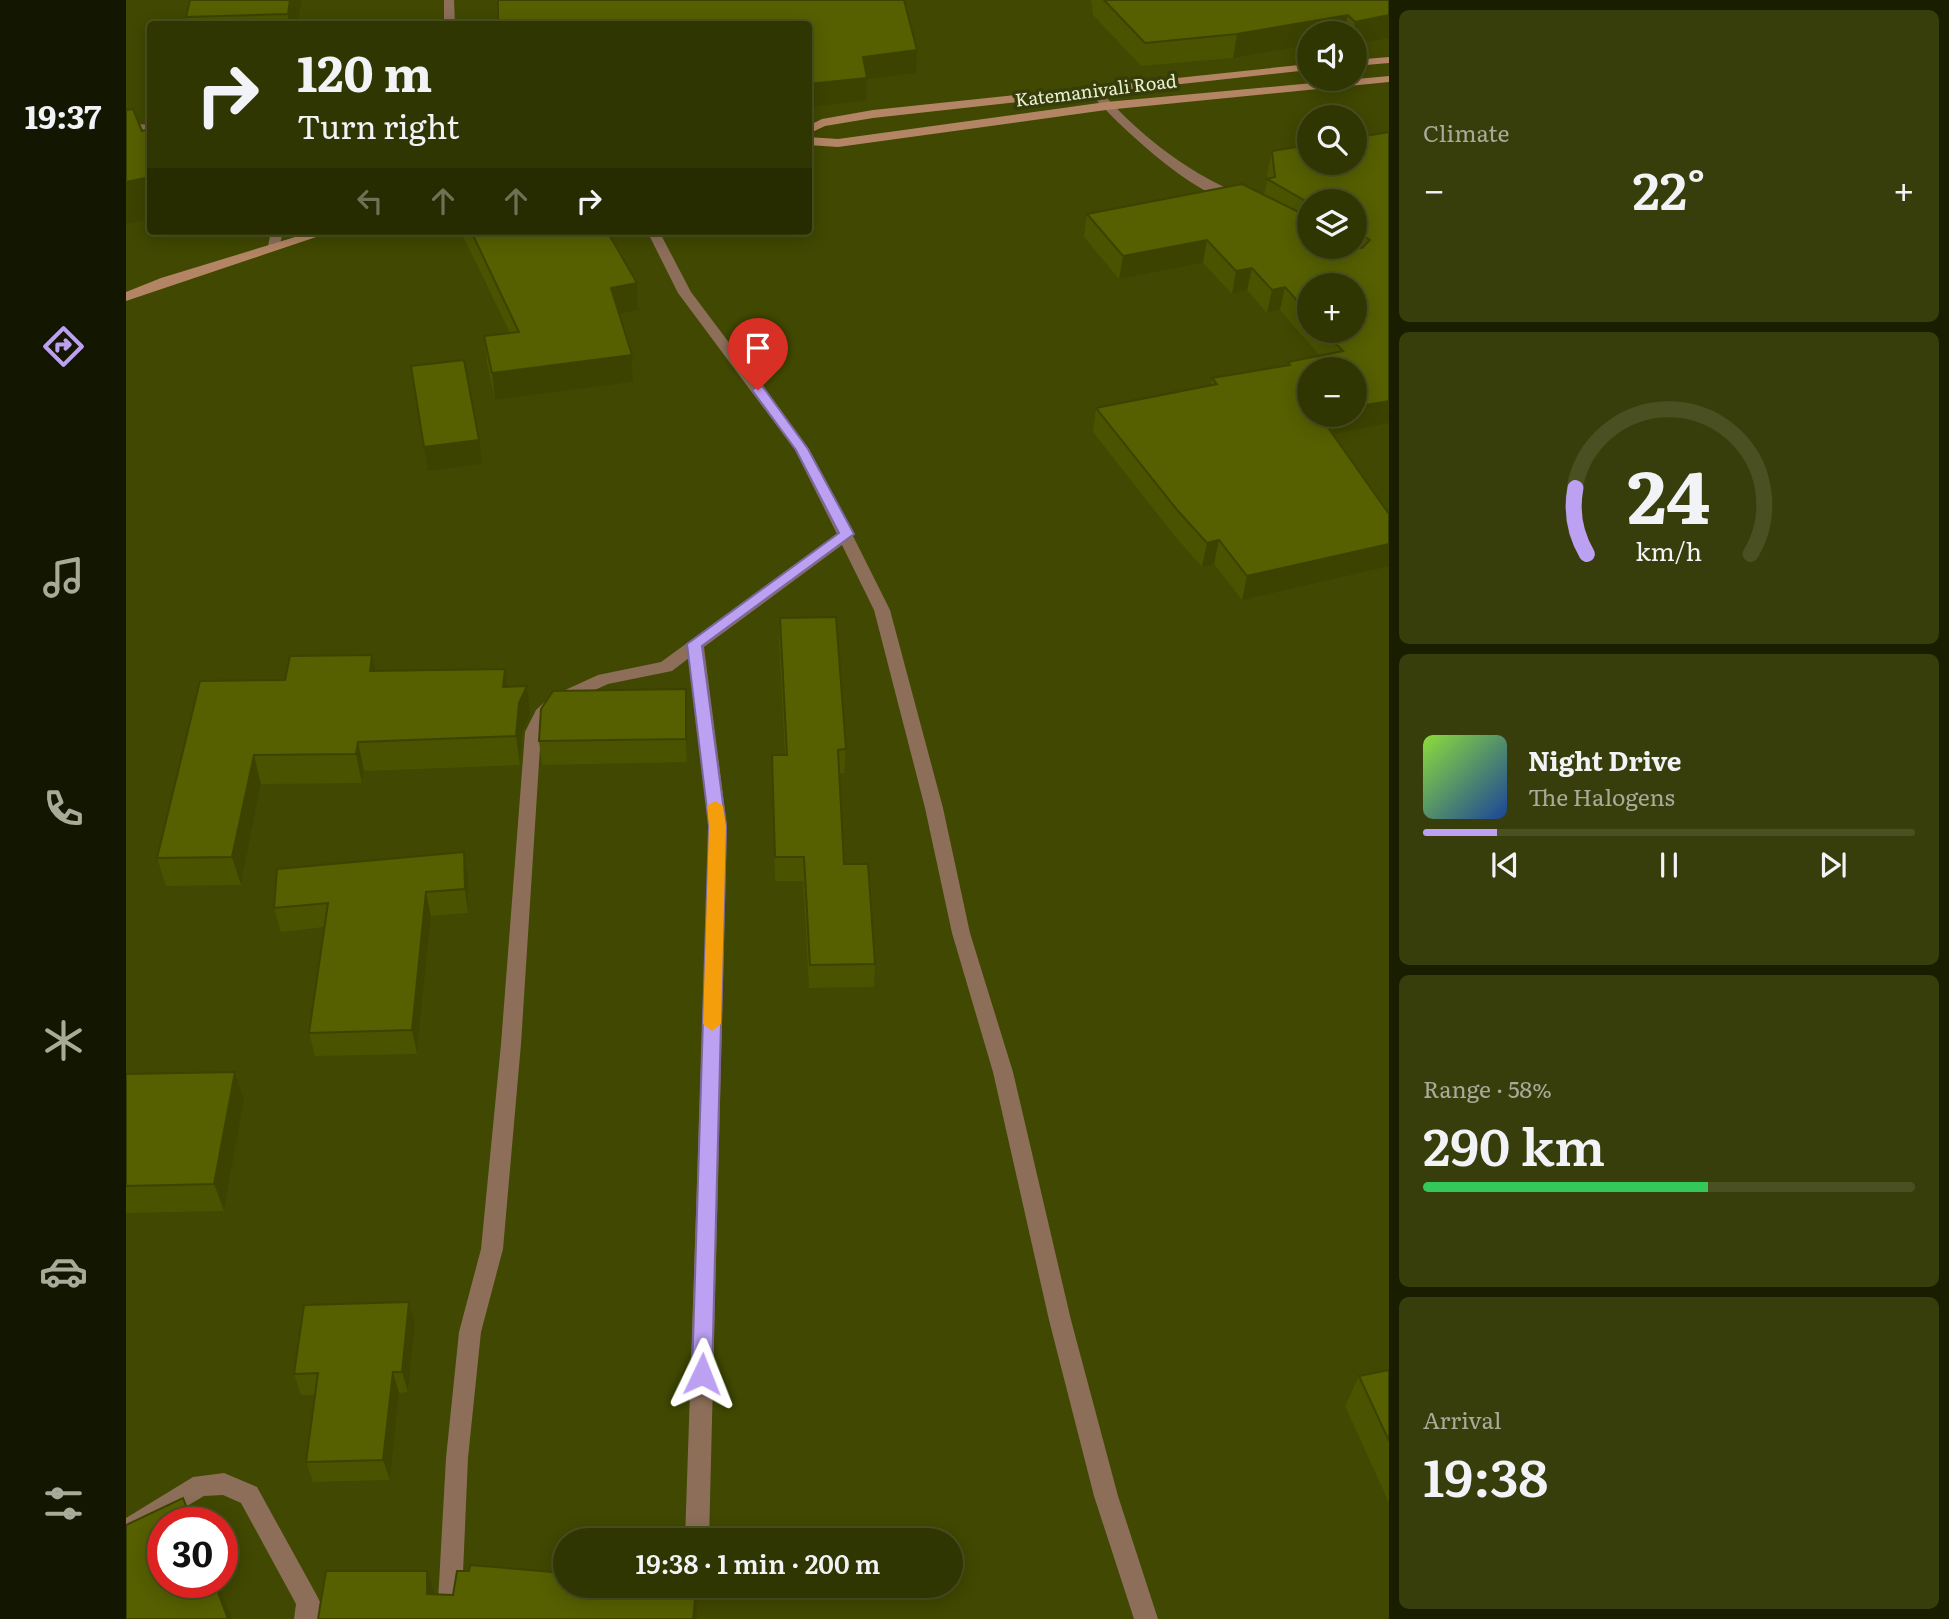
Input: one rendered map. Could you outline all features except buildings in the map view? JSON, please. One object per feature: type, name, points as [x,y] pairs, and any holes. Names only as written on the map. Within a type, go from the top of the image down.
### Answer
[{"type":"main road","points":[[1367,62],[1389,60]]},
{"type":"main road","name":"Katemanivali Road","points":[[812,129],[822,123],[873,114],[1092,88],[1297,68]]},
{"type":"main road","name":"Katemanivali Road","points":[[812,141],[838,143],[1106,106],[1389,79]]},
{"type":"main road","points":[[126,297],[314,235]]},
{"type":"street","points":[[449,0],[450,21]]},
{"type":"street","points":[[1092,88],[1106,106],[1160,156],[1199,182],[1246,202]]},
{"type":"street","points":[[126,127],[147,128]]},
{"type":"street","points":[[274,246],[276,235]]},
{"type":"street","points":[[655,235],[685,293],[802,449],[847,534],[882,610],[934,808],[961,933],[1003,1072],[1060,1320],[1106,1496],[1146,1619]]},
{"type":"street","points":[[449,1619],[457,1458],[470,1332],[492,1250],[533,732],[542,714],[556,701],[604,679],[666,667],[847,534]]},
{"type":"street","points":[[695,644],[718,826],[697,1528]]},
{"type":"street","points":[[126,1531],[201,1486],[224,1484],[249,1495],[308,1602],[306,1619]]},
{"type":"slow traffic","points":[[712,1024],[718,826],[715,806]]},
{"type":"route","points":[[702,1374],[718,826],[695,644],[847,534],[802,449],[758,390]]}]
